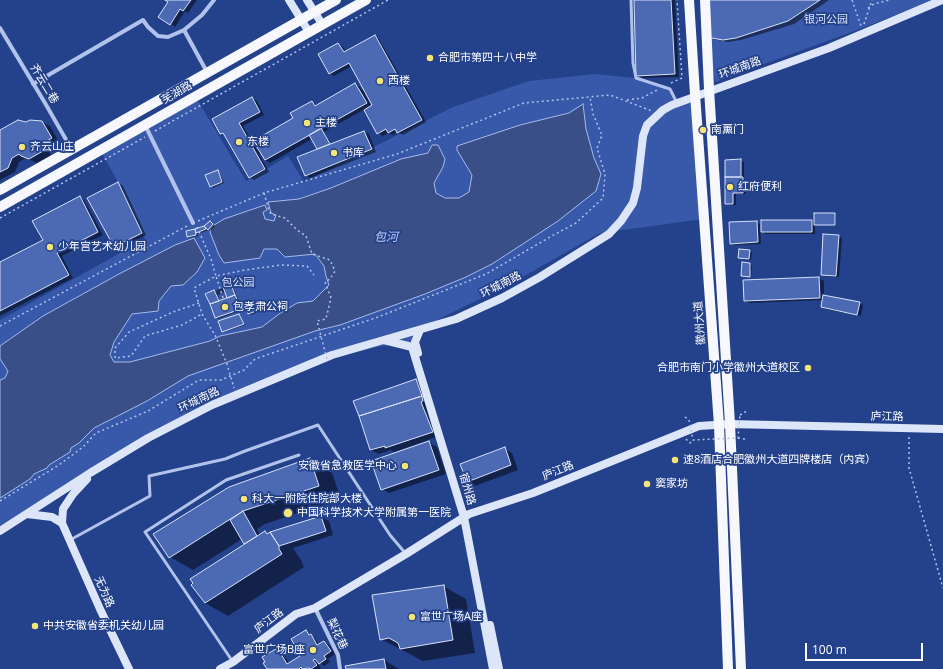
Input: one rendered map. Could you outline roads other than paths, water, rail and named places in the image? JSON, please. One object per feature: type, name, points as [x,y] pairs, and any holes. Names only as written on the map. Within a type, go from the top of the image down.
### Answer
[{"type":"main road","name":"芜湖路","points":[[0,190],[336,0]]},
{"type":"main road","name":"芜湖路","points":[[0,207],[366,0]]},
{"type":"main road","name":"徽州大道","points":[[689,0],[719,425],[728,669]]},
{"type":"main road","points":[[705,0],[709,91],[730,424],[741,669]]},
{"type":"street","points":[[33,84],[143,20],[158,36],[168,37],[184,30],[202,15],[214,0]]},
{"type":"street","points":[[289,0],[309,32]]},
{"type":"street","points":[[307,0],[322,24]]},
{"type":"street","name":"环城南路","points":[[0,531],[90,473],[160,431],[212,405],[332,355],[456,319],[502,298],[609,234],[616,227],[633,203],[643,136],[647,125],[672,105],[829,48],[942,0]]},
{"type":"street","name":"齐云二巷","points":[[0,28],[72,150]]},
{"type":"street","points":[[184,30],[207,73]]},
{"type":"street","points":[[145,125],[193,223]]},
{"type":"street","name":"宿州路","points":[[420,330],[415,342],[466,516],[499,669]]},
{"type":"street","name":"宿州路","points":[[383,340],[412,347],[466,516],[493,669]]},
{"type":"street","name":"庐江路","points":[[220,669],[233,662],[296,614],[315,608],[406,554],[466,516],[533,492],[699,426],[730,424],[943,429]]},
{"type":"street","points":[[62,523],[63,509],[73,494],[87,479],[90,473]]},
{"type":"street","points":[[27,514],[52,516],[62,523]]},
{"type":"street","name":"无为路","points":[[62,523],[129,669]]},
{"type":"street","name":"梨花巷","points":[[315,608],[338,655],[340,669]]},
{"type":"lane","points":[[631,0],[633,63],[636,78],[670,89],[676,101]]},
{"type":"lane","points":[[70,541],[150,496],[149,476],[225,459],[318,426],[390,535],[406,554]]},
{"type":"lane","points":[[233,662],[145,532],[226,480],[299,455]]},
{"type":"water","name":"包河","points":[[583,104],[586,129],[594,158],[601,174],[596,191],[558,221],[492,264],[466,277],[425,294],[340,325],[315,331],[188,376],[147,401],[94,428],[79,443],[71,448],[70,452],[49,465],[47,468],[34,474],[30,479],[0,498],[0,380],[5,378],[8,371],[0,359],[0,346],[43,316],[175,245],[194,238],[205,258],[197,272],[183,285],[171,286],[159,301],[158,311],[132,314],[114,342],[110,355],[114,362],[130,362],[210,341],[220,336],[262,327],[297,303],[313,301],[329,285],[324,266],[315,254],[285,257],[277,249],[264,249],[260,258],[224,263],[219,255],[210,232],[211,227],[224,219],[265,205],[267,210],[263,212],[265,219],[274,221],[276,215],[271,213],[268,202],[299,199],[331,188],[401,159],[428,153],[432,145],[438,145],[445,159],[443,167],[434,183],[436,193],[445,198],[459,198],[469,192],[472,175],[457,150],[457,146],[520,125],[569,113]]},
{"type":"place","name":"合肥市第四十八中学","points":[[430,58]]},
{"type":"place","name":"西楼","points":[[380,81]]},
{"type":"place","name":"主楼","points":[[307,123]]},
{"type":"place","name":"南薰门","points":[[703,130]]},
{"type":"place","name":"东楼","points":[[239,142]]},
{"type":"place","name":"齐云山庄","points":[[22,147]]},
{"type":"place","name":"书库","points":[[334,153]]},
{"type":"place","name":"红府便利","points":[[730,187]]},
{"type":"place","name":"少年宫艺术幼儿园","points":[[50,247]]},
{"type":"place","name":"包孝肃公祠","points":[[225,307]]},
{"type":"place","name":"合肥市南门小学徽州大道校区","points":[[808,368]]},
{"type":"place","name":"速8酒店合肥徽州大道四牌楼店（内宾）","points":[[675,460]]},
{"type":"place","name":"安徽省急救医学中心","points":[[405,466]]},
{"type":"place","name":"窦家坊","points":[[647,484]]},
{"type":"place","name":"科大一附院住院部大楼","points":[[244,499]]},
{"type":"place","name":"中国科学技术大学附属第一医院","points":[[288,513]]},
{"type":"place","name":"富世广场A座","points":[[412,617]]},
{"type":"place","name":"中共安徽省委机关幼儿园","points":[[35,626]]},
{"type":"place","name":"富世广场B座","points":[[313,650]]},
{"type":"park label","name":"银河公园","points":[[826,20]]},
{"type":"park label","name":"包公园","points":[[238,283]]}]
